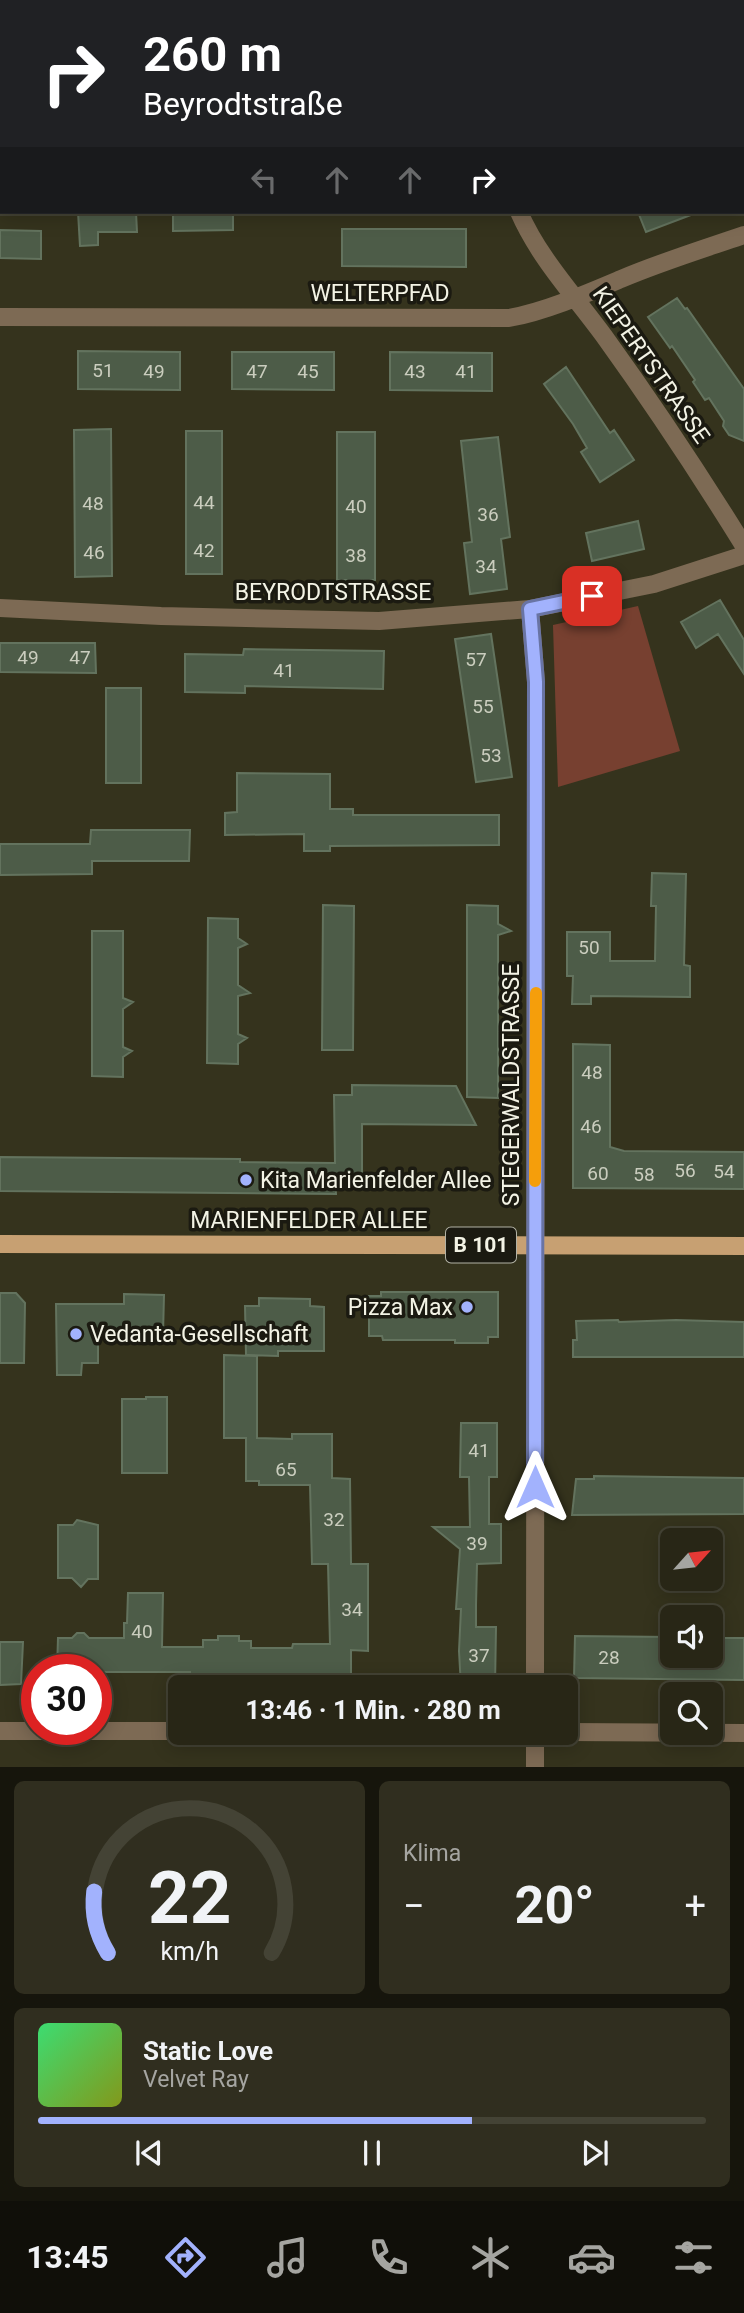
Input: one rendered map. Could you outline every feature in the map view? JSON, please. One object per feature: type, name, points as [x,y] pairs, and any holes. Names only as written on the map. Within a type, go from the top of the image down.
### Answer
[{"type":"main road","name":"MARIENFELDER ALLEE","points":[[0,1244],[744,1246]]},
{"type":"street","name":"KIEPERTSTRASSE","points":[[520,214],[527,231],[548,264],[665,424],[744,546]]},
{"type":"street","name":"WELTERPFAD","points":[[0,317],[493,319],[521,316],[744,235]]},
{"type":"street","name":"BEYRODTSTRASSE","points":[[0,608],[161,616],[379,621],[530,609],[654,583],[744,555]]},
{"type":"street","name":"STEGERWALDSTRASSE","points":[[530,609],[536,682],[534,1675]]},
{"type":"street","points":[[0,1731],[168,1731]]},
{"type":"street","points":[[578,1732],[744,1733]]},
{"type":"street","points":[[535,1745],[535,1767]]},
{"type":"shaded area","points":[[638,606],[680,751],[558,787],[553,625]]},
{"type":"building","points":[[78,214],[136,214],[137,232],[98,232],[98,245],[80,246]]},
{"type":"building","points":[[173,214],[233,214],[233,230],[173,231]]},
{"type":"building","points":[[639,214],[693,214],[646,232]]},
{"type":"building","points":[[342,229],[466,229],[466,267],[342,266]]},
{"type":"building","points":[[0,230],[41,231],[41,259],[0,258]]},
{"type":"building","points":[[677,298],[685,309],[687,308],[744,389],[744,441],[729,435],[723,426],[724,421],[709,398],[705,400],[672,346],[670,348],[648,317]]},
{"type":"building","points":[[78,351],[180,352],[180,390],[78,389]]},
{"type":"building","points":[[232,352],[334,352],[334,390],[232,389]]},
{"type":"building","points":[[390,352],[492,353],[492,391],[390,390]]},
{"type":"building","points":[[566,367],[610,433],[614,430],[634,460],[600,482],[581,452],[587,448],[544,384]]},
{"type":"building","points":[[111,429],[112,576],[75,577],[74,430]]},
{"type":"building","points":[[186,431],[222,431],[222,574],[186,574]]},
{"type":"building","points":[[337,432],[375,432],[375,580],[337,580]]},
{"type":"building","points":[[498,437],[510,537],[501,539],[507,589],[470,594],[464,543],[472,542],[461,441]]},
{"type":"building","points":[[638,521],[644,549],[592,561],[586,533]]},
{"type":"building","points":[[720,600],[744,640],[744,674],[718,634],[696,648],[681,622]]},
{"type":"building","points":[[491,634],[512,777],[476,782],[455,639]]},
{"type":"building","points":[[0,643],[95,643],[96,673],[0,672]]},
{"type":"building","points":[[244,649],[384,651],[383,689],[245,686],[245,693],[185,692],[185,654],[243,655]]},
{"type":"building","points":[[106,688],[141,688],[141,783],[106,783]]},
{"type":"building","points":[[237,773],[330,774],[330,809],[353,809],[353,815],[499,815],[499,845],[330,846],[330,851],[304,851],[304,834],[225,835],[225,813],[237,812]]},
{"type":"building","points":[[91,830],[190,830],[189,861],[92,861],[92,874],[0,875],[0,844],[90,844]]},
{"type":"building","points":[[652,873],[686,874],[684,965],[690,966],[690,997],[591,996],[591,1004],[572,1004],[573,976],[567,976],[567,932],[610,932],[610,961],[655,961],[656,906],[651,906]]},
{"type":"building","points":[[323,905],[354,906],[353,1050],[322,1050]]},
{"type":"building","points":[[467,905],[498,906],[498,924],[511,931],[498,935],[498,1098],[467,1097]]},
{"type":"building","points":[[208,918],[238,919],[238,938],[247,944],[238,948],[238,985],[250,993],[238,996],[238,1034],[247,1038],[238,1044],[238,1064],[207,1063]]},
{"type":"building","points":[[92,931],[123,931],[123,998],[133,1002],[123,1009],[123,1047],[132,1051],[123,1057],[123,1077],[92,1076]]},
{"type":"building","points":[[573,1044],[610,1045],[610,1147],[624,1151],[744,1152],[744,1189],[573,1188]]},
{"type":"building","points":[[352,1085],[456,1086],[476,1125],[362,1124],[362,1174],[354,1174],[354,1178],[335,1178],[336,1194],[0,1191],[0,1157],[240,1159],[240,1162],[335,1163],[334,1095],[352,1095]]},
{"type":"building","points":[[381,1292],[498,1292],[498,1337],[488,1337],[488,1343],[455,1343],[455,1340],[383,1340],[382,1336],[369,1336],[369,1296],[381,1296]]},
{"type":"building","points":[[0,1293],[16,1293],[25,1303],[24,1363],[0,1363]]},
{"type":"building","points":[[124,1294],[164,1295],[163,1335],[98,1335],[98,1363],[82,1363],[81,1375],[57,1375],[56,1304],[124,1304]]},
{"type":"building","points":[[259,1298],[310,1299],[310,1306],[324,1307],[324,1351],[278,1351],[278,1356],[246,1355],[245,1306],[259,1306]]},
{"type":"building","points":[[576,1321],[744,1322],[744,1357],[573,1357],[573,1340],[577,1340]]},
{"type":"building","points":[[224,1355],[257,1356],[257,1438],[292,1439],[292,1434],[332,1434],[332,1478],[350,1479],[351,1564],[368,1564],[368,1651],[351,1650],[351,1675],[112,1672],[112,1654],[58,1654],[58,1638],[72,1638],[77,1633],[84,1633],[89,1638],[124,1638],[128,1593],[163,1593],[162,1647],[203,1647],[203,1640],[218,1640],[218,1636],[239,1636],[239,1641],[251,1641],[251,1648],[330,1644],[328,1564],[312,1564],[310,1485],[259,1485],[259,1481],[246,1481],[246,1438],[224,1438]]},
{"type":"building","points":[[167,1397],[167,1473],[122,1473],[122,1399]]},
{"type":"building","points":[[461,1423],[497,1423],[497,1477],[489,1477],[489,1524],[501,1524],[501,1563],[477,1564],[476,1605],[476,1627],[496,1627],[495,1675],[460,1675],[461,1609],[456,1609],[460,1549],[433,1527],[470,1527],[469,1477],[460,1477]]},
{"type":"building","points":[[594,1476],[744,1478],[744,1514],[572,1515],[576,1479],[594,1479]]},
{"type":"building","points":[[77,1520],[98,1525],[98,1579],[88,1579],[81,1587],[72,1578],[58,1578],[58,1525],[73,1525]]},
{"type":"building","points":[[575,1636],[660,1637],[660,1668],[723,1668],[723,1638],[744,1638],[744,1680],[578,1678],[578,1675],[574,1675]]},
{"type":"building","points":[[0,1642],[23,1642],[21,1684],[0,1685]]},
{"type":"slow traffic","points":[[535,1181],[536,993]]},
{"type":"place","name":"Kita Marienfelder Allee","points":[[246,1180]]},
{"type":"place","name":"Pizza Max","points":[[467,1307]]},
{"type":"place","name":"Vedanta-Gesellschaft","points":[[76,1334]]},
{"type":"route","points":[[535,1487],[536,682],[530,609],[592,596]]}]
